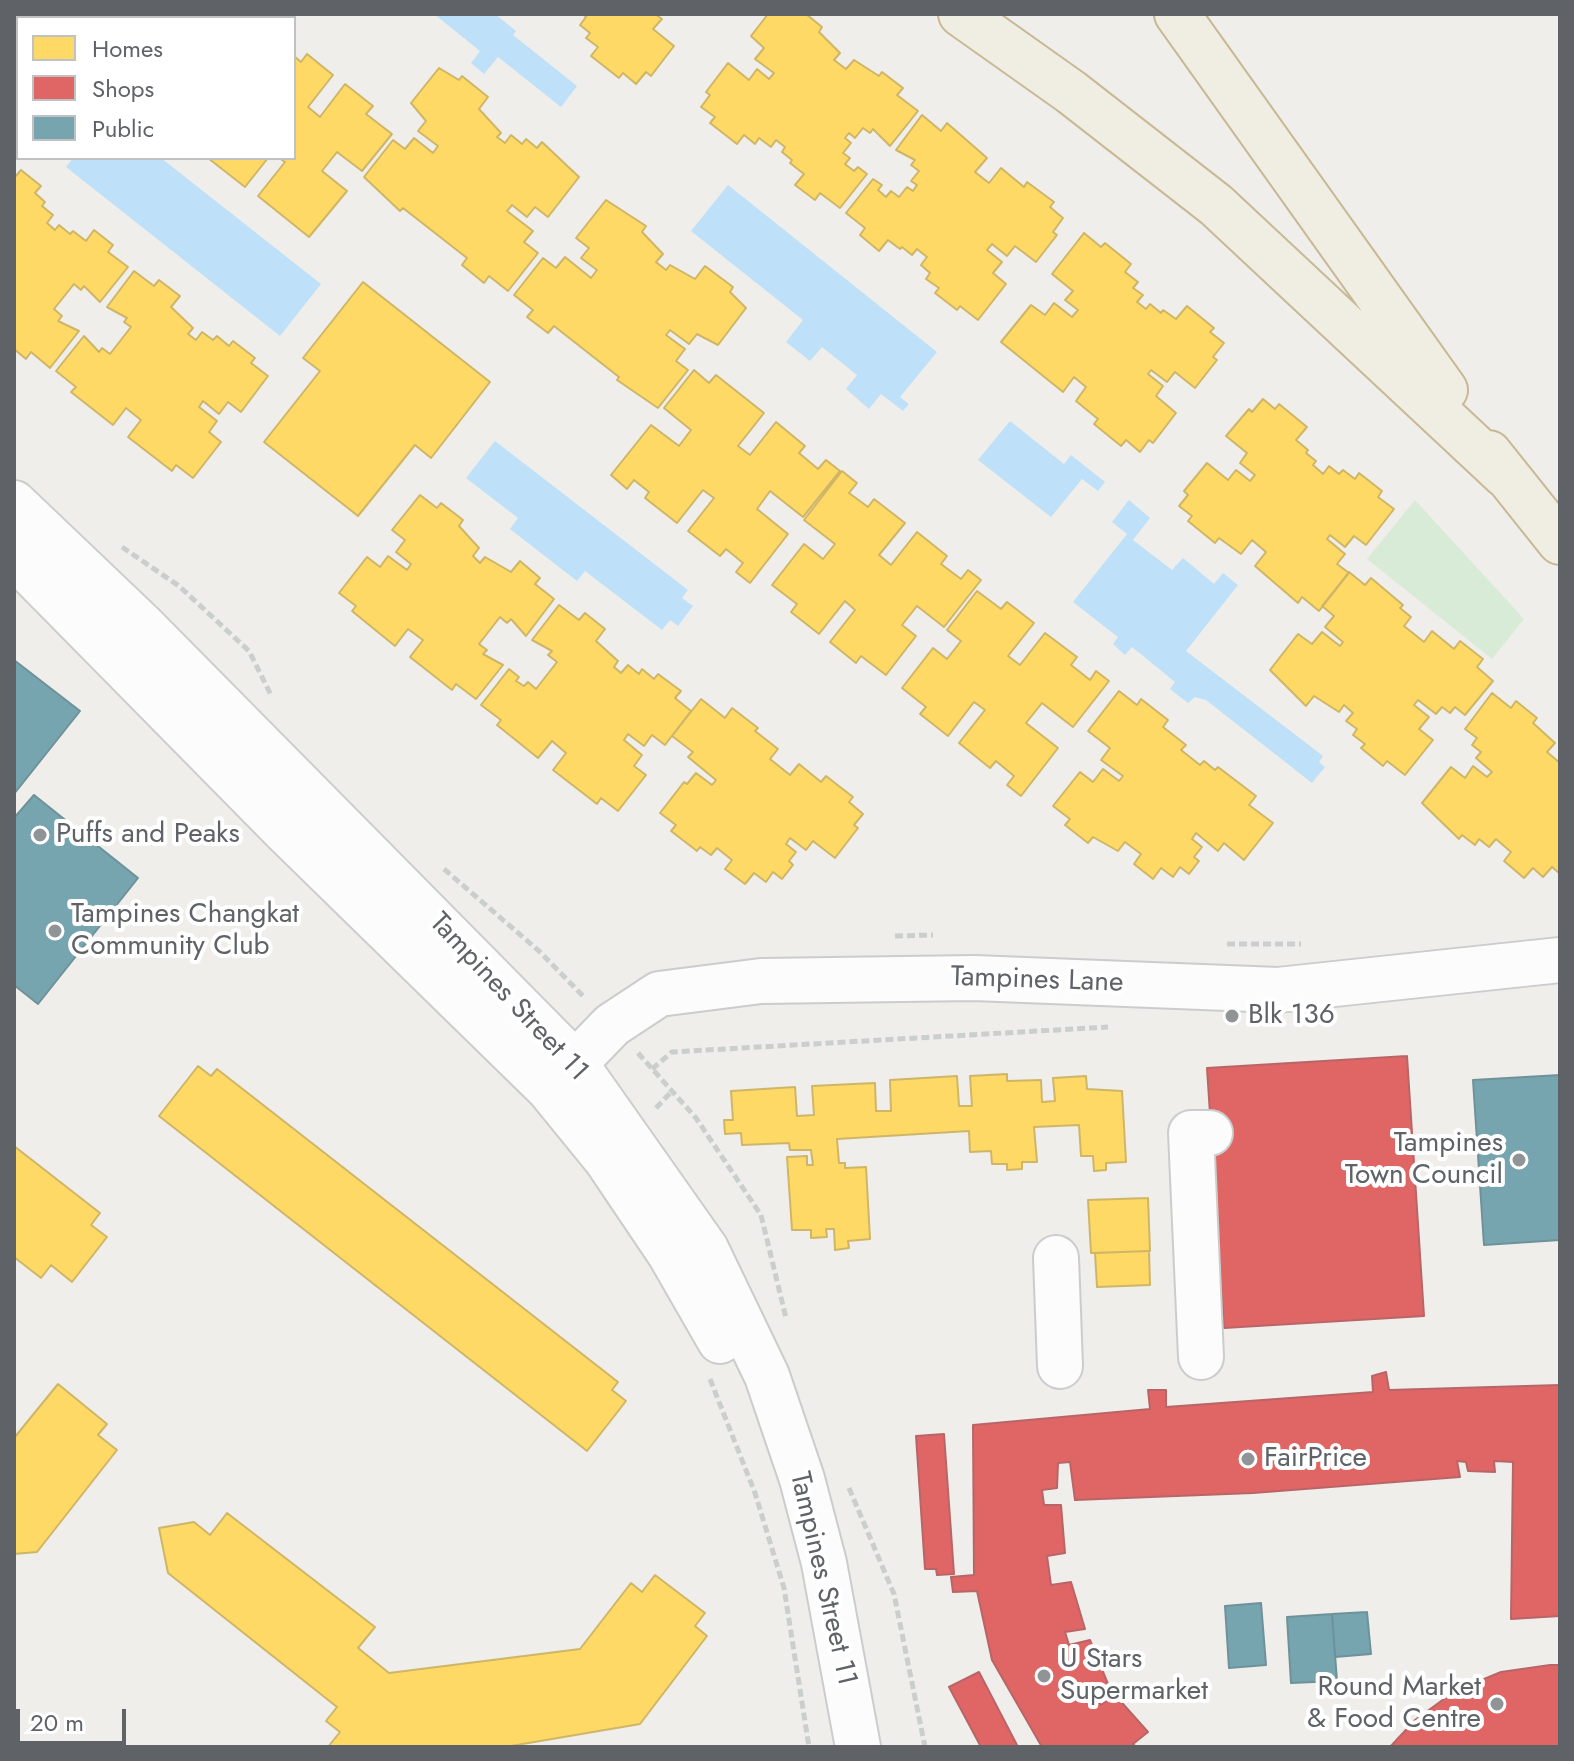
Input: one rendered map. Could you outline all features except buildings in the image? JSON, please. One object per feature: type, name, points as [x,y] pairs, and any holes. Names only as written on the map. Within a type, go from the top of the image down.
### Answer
[{"type":"highway","points":[[961,14],[1071,92],[1216,205],[1505,475]]},
{"type":"highway","points":[[1177,14],[1505,475],[1560,542]]},
{"type":"street","name":"Tampines Street 11","points":[[14,503],[143,626],[562,1076],[706,1249],[767,1376],[802,1479],[824,1563],[858,1747]]},
{"type":"street","name":"Tampines Street 11","points":[[14,556],[285,831],[562,1076],[606,1159],[711,1320],[740,1386],[776,1487],[807,1598],[829,1747]]},
{"type":"street","name":"Tampines Lane","points":[[562,1076],[612,1025],[659,994],[761,981],[974,978],[1278,990],[1560,960]]},
{"type":"street","points":[[1201,1357],[1208,1275],[1191,1133],[1210,1133]]},
{"type":"street","points":[[1056,1258],[1060,1366]]},
{"type":"path","points":[[652,1069],[672,1052],[1116,1026]]},
{"type":"path","points":[[709,1377],[755,1493],[784,1588],[809,1747]]},
{"type":"path","points":[[847,1483],[894,1594],[925,1747]]},
{"type":"green space","points":[[1415,500],[1524,619],[1492,659],[1367,559]]},
{"type":"water","points":[[434,14],[495,14],[516,31],[513,35],[577,86],[561,107],[498,57],[484,74],[471,63],[480,51]]},
{"type":"water","points":[[71,160],[164,160],[321,284],[280,336],[66,167]]},
{"type":"water","points":[[728,185],[937,352],[900,397],[909,404],[903,411],[881,394],[869,409],[846,389],[857,375],[822,347],[810,361],[786,342],[803,320],[691,231]]},
{"type":"water","points":[[1010,421],[1064,464],[1071,455],[1105,482],[1098,491],[1082,479],[1051,517],[978,460]]},
{"type":"water","points":[[495,441],[688,590],[682,598],[693,606],[678,626],[670,620],[662,630],[585,571],[577,581],[510,529],[518,518],[466,478]]},
{"type":"water","points":[[1129,500],[1150,518],[1133,540],[1172,570],[1183,558],[1214,584],[1223,573],[1238,585],[1186,651],[1323,756],[1319,762],[1325,767],[1312,783],[1206,700],[1195,697],[1188,703],[1170,689],[1175,682],[1132,647],[1125,655],[1113,644],[1118,637],[1073,602],[1127,534],[1112,522]]},
{"type":"place","name":"Puffs and Peaks","points":[[40,835]]},
{"type":"place","name":"Tampines Changkat Community Club","points":[[55,931]]},
{"type":"place","name":"Blk 136","points":[[1232,1016]]},
{"type":"place","name":"Tampines Town Council","points":[[1519,1160]]},
{"type":"place","name":"FairPrice","points":[[1248,1459]]},
{"type":"place","name":"U Stars Supermarket","points":[[1044,1676]]},
{"type":"place","name":"Round Market & Food Centre","points":[[1497,1704]]}]
